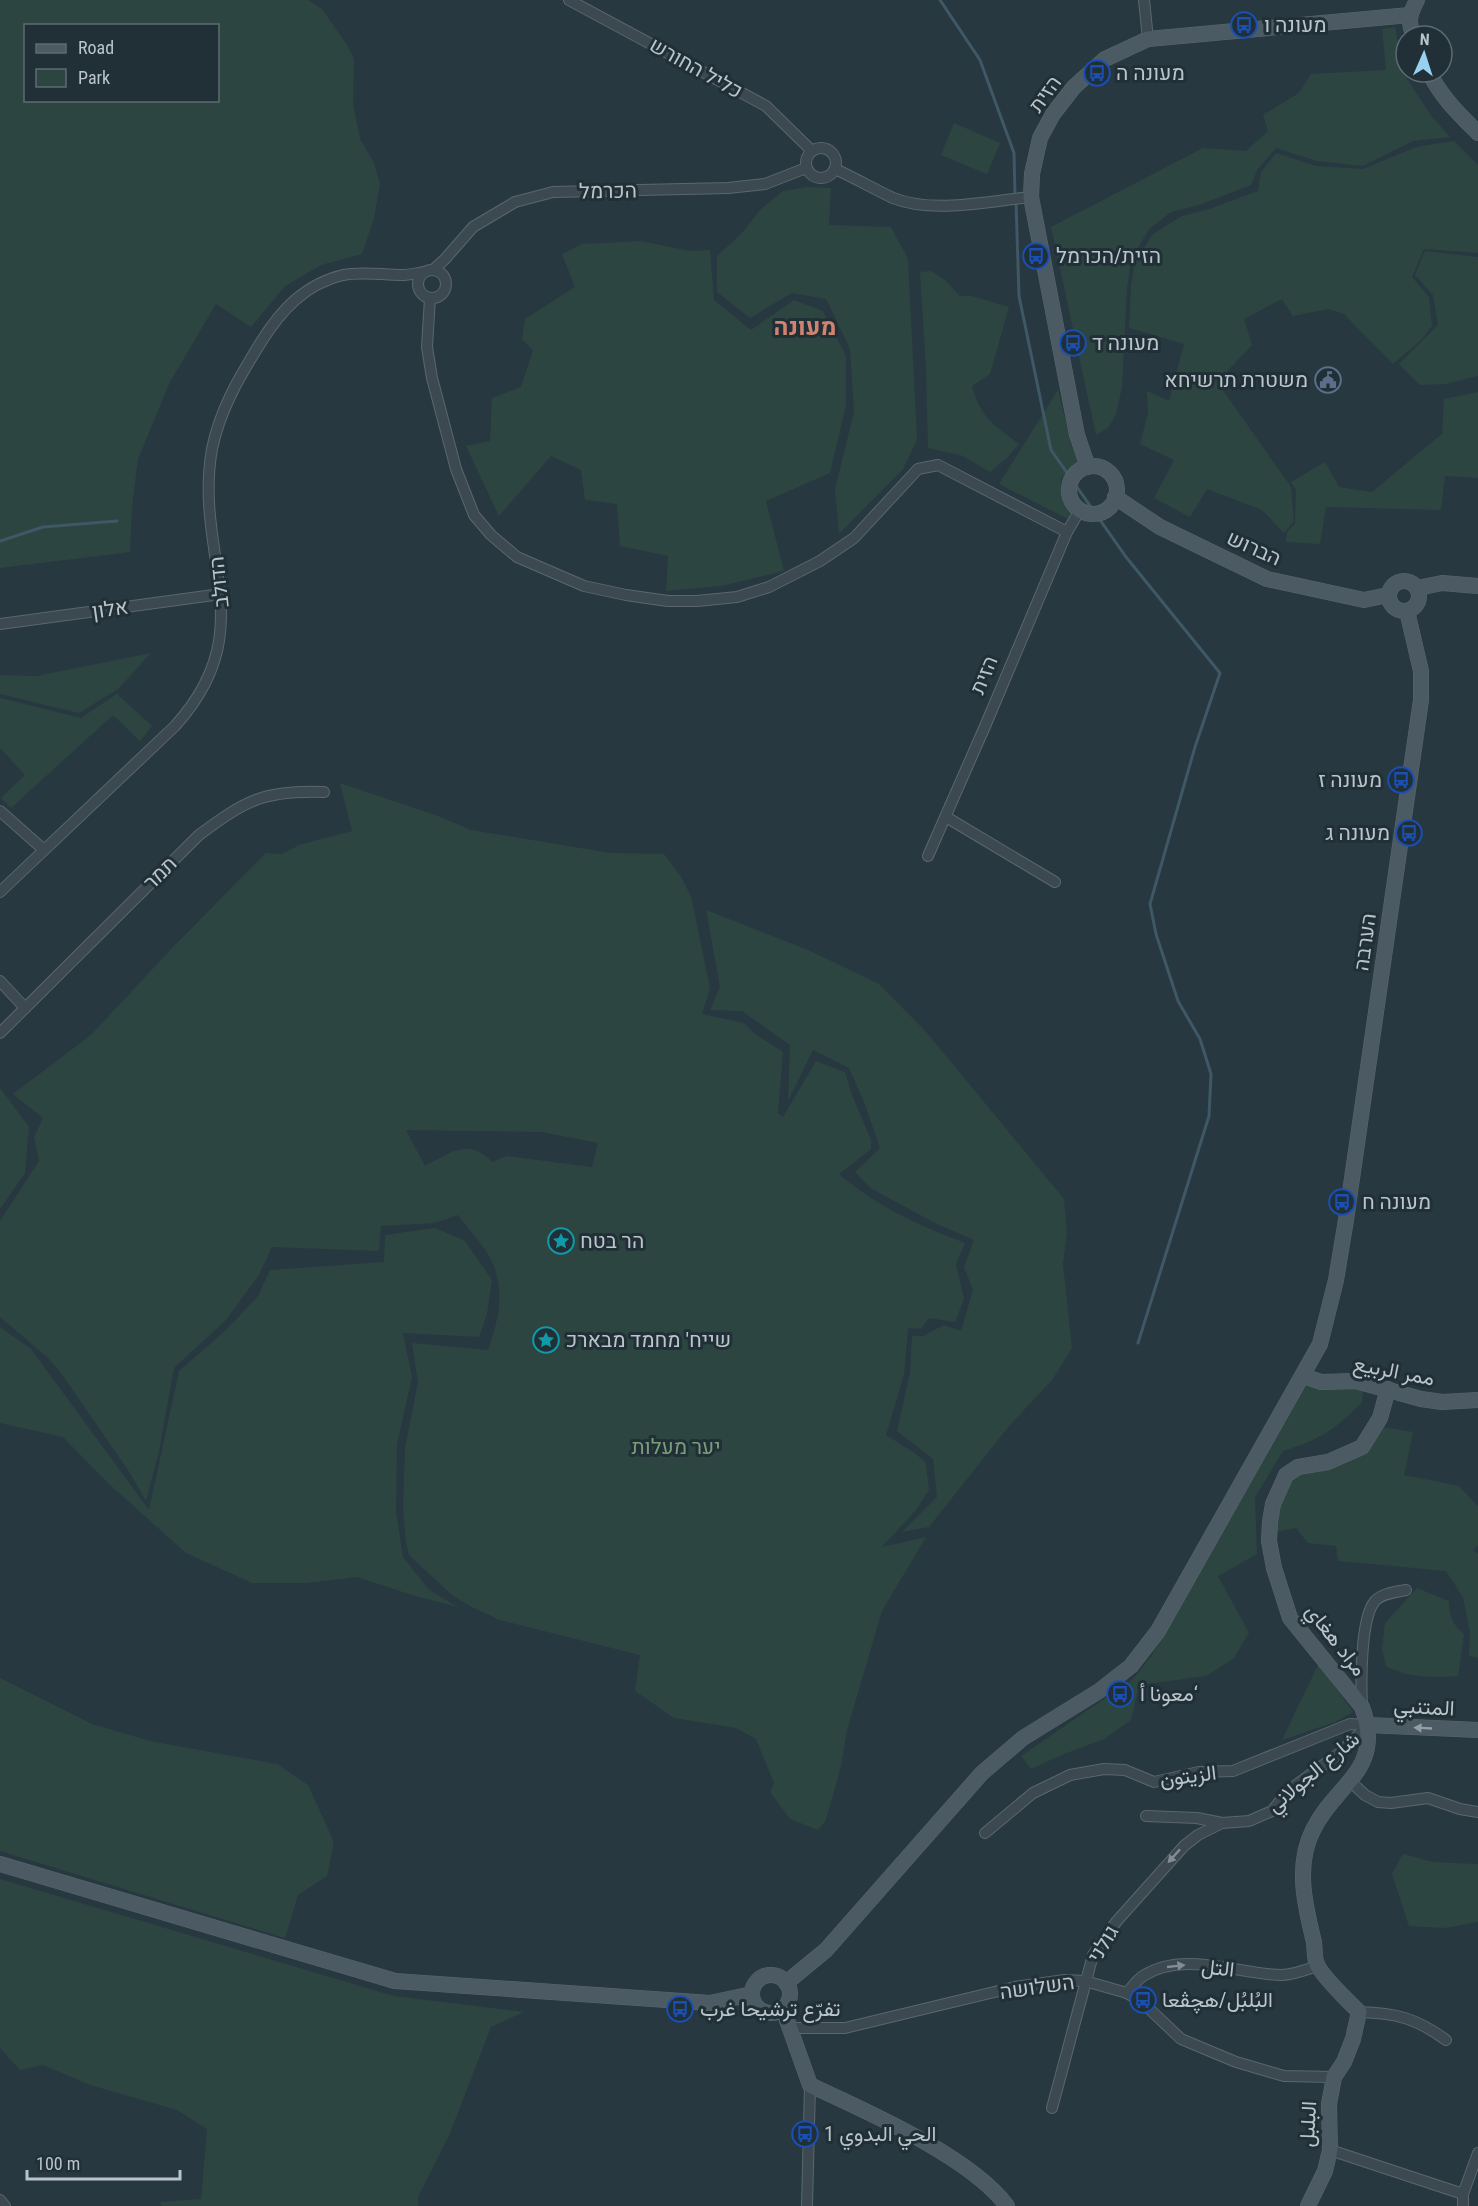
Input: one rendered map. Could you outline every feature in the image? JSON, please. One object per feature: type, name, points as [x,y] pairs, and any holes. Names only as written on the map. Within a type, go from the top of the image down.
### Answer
[{"type":"street","name":"כליל החורש","points":[[569,0],[766,106],[812,151]]},
{"type":"street","points":[[1144,0],[1148,39]]},
{"type":"street","points":[[1410,24],[1410,15],[1417,0]]},
{"type":"street","name":"הזית","points":[[1088,467],[1077,435],[1031,197],[1032,174],[1040,138],[1053,114],[1074,87],[1105,59],[1148,39],[1410,15]]},
{"type":"street","points":[[1435,84],[1449,104],[1478,133]]},
{"type":"street","points":[[820,148],[828,150],[834,156],[835,169],[828,177],[818,179],[813,177],[806,168],[806,159],[812,151],[820,148]]},
{"type":"street","name":"הכרמל","points":[[429,271],[445,258],[473,227],[515,202],[554,192],[728,188],[765,184],[806,168]]},
{"type":"street","points":[[835,169],[894,198],[921,204],[956,205],[1031,197]]},
{"type":"street","points":[[429,271],[442,273],[446,282],[446,287],[440,296],[430,298],[420,291],[418,282],[429,271]]},
{"type":"street","name":"הדולב","points":[[0,892],[175,726],[188,712],[213,669],[222,623],[221,594],[210,504],[211,469],[217,428],[235,384],[275,320],[307,290],[343,275],[403,275],[429,271]]},
{"type":"street","name":"הדולב","points":[[380,274],[405,280],[420,291]]},
{"type":"street","points":[[430,298],[427,347],[432,378],[456,469],[474,515],[491,535],[517,556],[584,586],[668,601],[737,597],[769,588],[820,561],[854,538],[918,469],[938,465],[1067,532]]},
{"type":"street","points":[[1088,467],[1104,469],[1110,474],[1117,489],[1115,497],[1110,506],[1096,514],[1080,510],[1072,501],[1069,485],[1080,470],[1088,467]]},
{"type":"street","name":"הברוש","points":[[1115,497],[1160,527],[1267,579],[1364,600],[1388,595]]},
{"type":"street","name":"הזית","points":[[928,856],[1067,532],[1080,510]]},
{"type":"street","points":[[1402,580],[1410,581],[1418,588],[1419,601],[1412,609],[1407,611],[1396,609],[1392,605],[1388,595],[1393,585],[1402,580]]},
{"type":"street","points":[[1418,588],[1442,583],[1478,586]]},
{"type":"street","name":"אלון","points":[[0,624],[221,594]]},
{"type":"street","name":"הערבה","points":[[786,1983],[826,1950],[982,1773],[1023,1738],[1099,1691],[1131,1666],[1158,1631],[1320,1344],[1336,1280],[1421,700],[1421,671],[1407,611]]},
{"type":"street","name":"תמר","points":[[0,1033],[199,835],[230,811],[273,794],[324,792]]},
{"type":"street","points":[[0,812],[44,850]]},
{"type":"street","points":[[946,816],[1055,882]]},
{"type":"street","points":[[0,981],[25,1008]]},
{"type":"street","name":"ممر الربيع","points":[[1304,1376],[1321,1382],[1356,1380],[1421,1399],[1442,1402],[1478,1400]]},
{"type":"street","name":"مراد هغاي","points":[[1368,1725],[1362,1707],[1290,1618],[1274,1568],[1269,1541],[1270,1522],[1273,1504],[1286,1475],[1298,1467],[1328,1462],[1362,1447],[1380,1418],[1388,1389]]},
{"type":"street","points":[[1362,1707],[1362,1656],[1368,1616],[1375,1601],[1390,1592],[1406,1590]]},
{"type":"street","name":"الزيتون","points":[[985,1833],[1033,1793],[1070,1774],[1104,1769],[1125,1770],[1154,1782],[1199,1772],[1233,1771],[1350,1724],[1368,1725]]},
{"type":"street","points":[[1368,1725],[1366,1755],[1359,1769],[1328,1806],[1313,1830],[1306,1849],[1303,1872],[1304,1897],[1317,1966],[1359,2012],[1390,2013],[1406,2017],[1429,2027],[1446,2040]]},
{"type":"street","name":"المتنبي","points":[[1368,1725],[1478,1730]]},
{"type":"street","name":"شارع الجولاني","points":[[1222,1823],[1249,1821],[1272,1811],[1288,1791],[1341,1752],[1368,1725]]},
{"type":"street","points":[[1350,1781],[1365,1796],[1378,1802],[1391,1803],[1428,1798],[1460,1809],[1478,1812]]},
{"type":"street","points":[[1146,1816],[1197,1818],[1222,1823]]},
{"type":"street","name":"גולני","points":[[1052,2108],[1084,1981],[1093,1955],[1116,1922],[1184,1846],[1198,1834],[1222,1823]]},
{"type":"street","points":[[0,1864],[395,1981],[710,2003],[752,1994]]},
{"type":"street","name":"التل","points":[[1127,1992],[1142,1976],[1161,1967],[1216,1966],[1281,1975],[1305,1971],[1317,1966]]},
{"type":"street","points":[[765,1976],[776,1976],[786,1983],[789,1988],[789,1999],[783,2009],[766,2013],[756,2006],[752,1994],[755,1983],[765,1976]]},
{"type":"street","name":"השלושה","points":[[791,2028],[845,2028],[1015,1987],[1065,1980],[1084,1981],[1127,1992],[1142,2002],[1181,2039],[1236,2061],[1284,2076],[1334,2077]]},
{"type":"street","points":[[783,2009],[810,2085],[807,2206]]},
{"type":"street","name":"البلبل","points":[[1308,2206],[1324,2171],[1330,2150],[1329,2104],[1334,2077],[1353,2039],[1359,2012]]},
{"type":"street","points":[[810,2085],[857,2107],[937,2150],[970,2172],[1001,2198],[1007,2206]]},
{"type":"street","points":[[1330,2150],[1463,2193]]},
{"type":"street","points":[[1463,2206],[1463,2193],[1478,2153]]},
{"type":"street","points":[[0,2200],[6,2206]]},
{"type":"green space","points":[[0,0],[308,0],[322,9],[354,59],[353,104],[360,139],[374,163],[380,184],[374,218],[362,254],[321,265],[285,286],[251,327],[216,304],[170,382],[138,459],[132,506],[130,552],[0,568]]},
{"type":"green space","points":[[1394,27],[1394,84],[1410,84],[1432,117],[1450,137],[1413,141],[1363,166],[1317,161],[1276,148],[1257,170],[1251,185],[1202,204],[1171,212],[1149,229],[1131,260],[1127,289],[1122,387],[1116,414],[1108,428],[1096,435],[1051,227],[1203,148],[1246,151],[1268,131],[1263,115],[1299,93],[1311,74],[1386,70],[1382,29]]},
{"type":"green space","points":[[954,123],[1000,143],[987,174],[941,155]]},
{"type":"green space","points":[[1454,141],[1478,165],[1478,253],[1424,249],[1412,277],[1429,297],[1432,326],[1421,340],[1393,364],[1344,314],[1328,309],[1293,316],[1282,299],[1244,319],[1252,345],[1217,382],[1291,487],[1294,521],[1284,533],[1262,510],[1207,489],[1190,517],[1154,498],[1174,460],[1140,444],[1148,413],[1147,391],[1169,401],[1184,344],[1129,328],[1131,286],[1135,262],[1153,234],[1182,216],[1258,191],[1261,172],[1276,153],[1316,166],[1363,169],[1416,147]]},
{"type":"green space","points":[[808,187],[831,188],[829,225],[891,227],[908,259],[917,440],[903,469],[839,534],[835,489],[854,412],[850,349],[826,299],[792,293],[750,318],[717,292],[717,256],[742,233],[761,209],[783,191]]},
{"type":"green space","points":[[640,241],[691,251],[710,250],[714,300],[751,330],[794,300],[823,311],[846,356],[846,405],[830,473],[766,501],[784,571],[721,586],[666,591],[668,556],[620,546],[617,504],[585,500],[581,470],[551,456],[499,516],[466,446],[490,441],[492,398],[521,387],[533,350],[522,339],[525,319],[575,287],[562,254],[582,244]]},
{"type":"green space","points":[[1425,251],[1478,257],[1478,376],[1445,384],[1420,385],[1399,364],[1438,325],[1433,295],[1415,275]]},
{"type":"green space","points":[[931,271],[945,280],[960,296],[972,296],[1009,307],[990,374],[972,386],[984,414],[995,426],[1019,444],[990,472],[963,456],[928,448],[920,272]]},
{"type":"green space","points":[[1058,390],[1071,444],[1079,463],[1061,478],[1062,495],[1071,510],[1068,519],[999,484]]},
{"type":"green space","points":[[1478,392],[1478,478],[1445,476],[1441,510],[1326,507],[1320,544],[1286,542],[1287,532],[1295,524],[1296,490],[1291,482],[1325,462],[1339,487],[1372,492],[1442,434],[1444,399]]},
{"type":"green space","points":[[151,653],[118,689],[79,713],[0,694],[0,675],[36,676]]},
{"type":"green space","points":[[117,694],[152,726],[140,741],[113,715],[11,808],[1,798],[25,775],[0,748],[0,698],[81,718]]},
{"type":"green space","name":"יער מעלות","points":[[340,783],[438,816],[471,830],[610,853],[664,854],[681,877],[691,896],[710,988],[702,1014],[744,1023],[755,1034],[783,1052],[778,1113],[783,1117],[816,1061],[845,1072],[871,1140],[871,1149],[839,1174],[884,1206],[965,1243],[956,1264],[964,1299],[955,1322],[929,1318],[921,1329],[908,1328],[904,1375],[886,1435],[926,1463],[929,1490],[916,1510],[882,1547],[926,1537],[882,1611],[847,1730],[841,1766],[826,1820],[818,1830],[790,1819],[770,1792],[774,1783],[756,1739],[736,1728],[674,1718],[635,1691],[640,1655],[500,1620],[452,1595],[409,1555],[403,1508],[405,1448],[418,1382],[412,1343],[488,1350],[499,1307],[499,1286],[493,1264],[482,1245],[458,1215],[435,1223],[381,1226],[379,1251],[272,1247],[259,1275],[226,1320],[174,1368],[159,1451],[146,1501],[128,1470],[61,1373],[47,1357],[0,1317],[0,1221],[39,1161],[34,1137],[43,1118],[13,1094],[91,1035],[175,945],[266,853],[282,854],[299,845],[352,831]],"holes":[[[406,1130],[542,1132],[598,1143],[592,1167],[507,1156],[492,1162],[483,1154],[467,1149],[451,1152],[425,1166]]]},
{"type":"green space","points":[[706,910],[808,950],[879,984],[927,1033],[1064,1199],[1067,1232],[1063,1264],[1072,1348],[1052,1380],[1009,1426],[929,1527],[902,1532],[937,1497],[933,1459],[897,1431],[910,1373],[912,1336],[923,1336],[944,1325],[961,1331],[973,1290],[964,1267],[974,1240],[935,1223],[872,1189],[855,1172],[880,1148],[849,1068],[813,1050],[788,1101],[790,1045],[742,1011],[710,1010],[720,987]]},
{"type":"green space","points":[[0,1088],[29,1127],[25,1173],[0,1209]]},
{"type":"green space","points":[[435,1228],[465,1241],[492,1280],[487,1314],[479,1337],[403,1333],[412,1377],[397,1444],[396,1511],[403,1557],[429,1590],[458,1607],[357,1577],[306,1583],[252,1583],[186,1553],[108,1483],[63,1437],[0,1423],[0,1327],[31,1349],[149,1510],[179,1371],[226,1330],[258,1296],[270,1270],[384,1262],[385,1235]]},
{"type":"green space","points":[[1303,1384],[1363,1384],[1362,1402],[1343,1420],[1318,1438],[1283,1451],[1255,1497],[1257,1554],[1218,1576],[1249,1633],[1233,1659],[1206,1676],[1139,1685],[1131,1720],[1104,1739],[1031,1769],[1021,1756],[1133,1679],[1152,1655]]},
{"type":"green space","points":[[1376,1426],[1413,1432],[1404,1475],[1459,1486],[1478,1506],[1478,1545],[1473,1550],[1478,1553],[1478,1658],[1469,1656],[1470,1632],[1463,1597],[1446,1571],[1338,1561],[1336,1546],[1308,1543],[1296,1528],[1275,1532],[1284,1480],[1336,1458]]},
{"type":"green space","points":[[1417,1588],[1449,1601],[1452,1619],[1464,1634],[1458,1676],[1421,1676],[1403,1673],[1386,1666],[1382,1649],[1385,1623]]},
{"type":"green space","points":[[1319,1663],[1353,1712],[1335,1722],[1282,1740]]},
{"type":"green space","points":[[0,1678],[92,1724],[150,1741],[277,1764],[308,1785],[334,1842],[327,1876],[298,1895],[285,1938],[0,1851]]},
{"type":"green space","points":[[1403,1854],[1433,1862],[1478,1864],[1478,1922],[1445,1928],[1409,1926],[1392,1874]]},
{"type":"green space","points":[[0,1879],[394,1996],[524,2012],[491,2027],[450,2133],[418,2197],[418,2206],[162,2206],[159,2202],[201,2199],[207,2129],[177,2110],[90,2085],[43,2065],[20,2070],[0,2048]]},
{"type":"waterway","points":[[940,0],[980,60],[1014,153],[1015,196]]},
{"type":"waterway","points":[[1016,202],[1019,296],[1051,450],[1126,557],[1220,673],[1195,747],[1150,904],[1156,934],[1178,1001],[1200,1039],[1211,1074],[1209,1116],[1138,1343]]},
{"type":"waterway","points":[[0,541],[43,527],[117,521]]},
{"type":"place","name":"מעונה ו","points":[[1244,25]]},
{"type":"place","name":"מעונה ה","points":[[1097,73]]},
{"type":"place","name":"הזית/הכרמל","points":[[1036,256]]},
{"type":"place","name":"מעונה ד","points":[[1073,343]]},
{"type":"place","name":"משטרת תרשיחא","points":[[1328,380]]},
{"type":"place","name":"מעונה ז","points":[[1401,780]]},
{"type":"place","name":"מעונה ג","points":[[1409,833]]},
{"type":"place","name":"מעונה ח","points":[[1342,1202]]},
{"type":"place","name":"הר בטח","points":[[561,1241]]},
{"type":"place","name":"שייח' מחמד מבארכ","points":[[546,1340]]},
{"type":"place","name":"معونا أ‘","points":[[1120,1694]]},
{"type":"place","name":"البُلبُل/هچڤعا","points":[[1143,2000]]},
{"type":"place","name":"تفرّع ترشيحا غرب","points":[[680,2009]]},
{"type":"place","name":"الحي البدوي 1","points":[[805,2134]]},
{"type":"district","name":"מעונה","points":[[805,327]]}]
